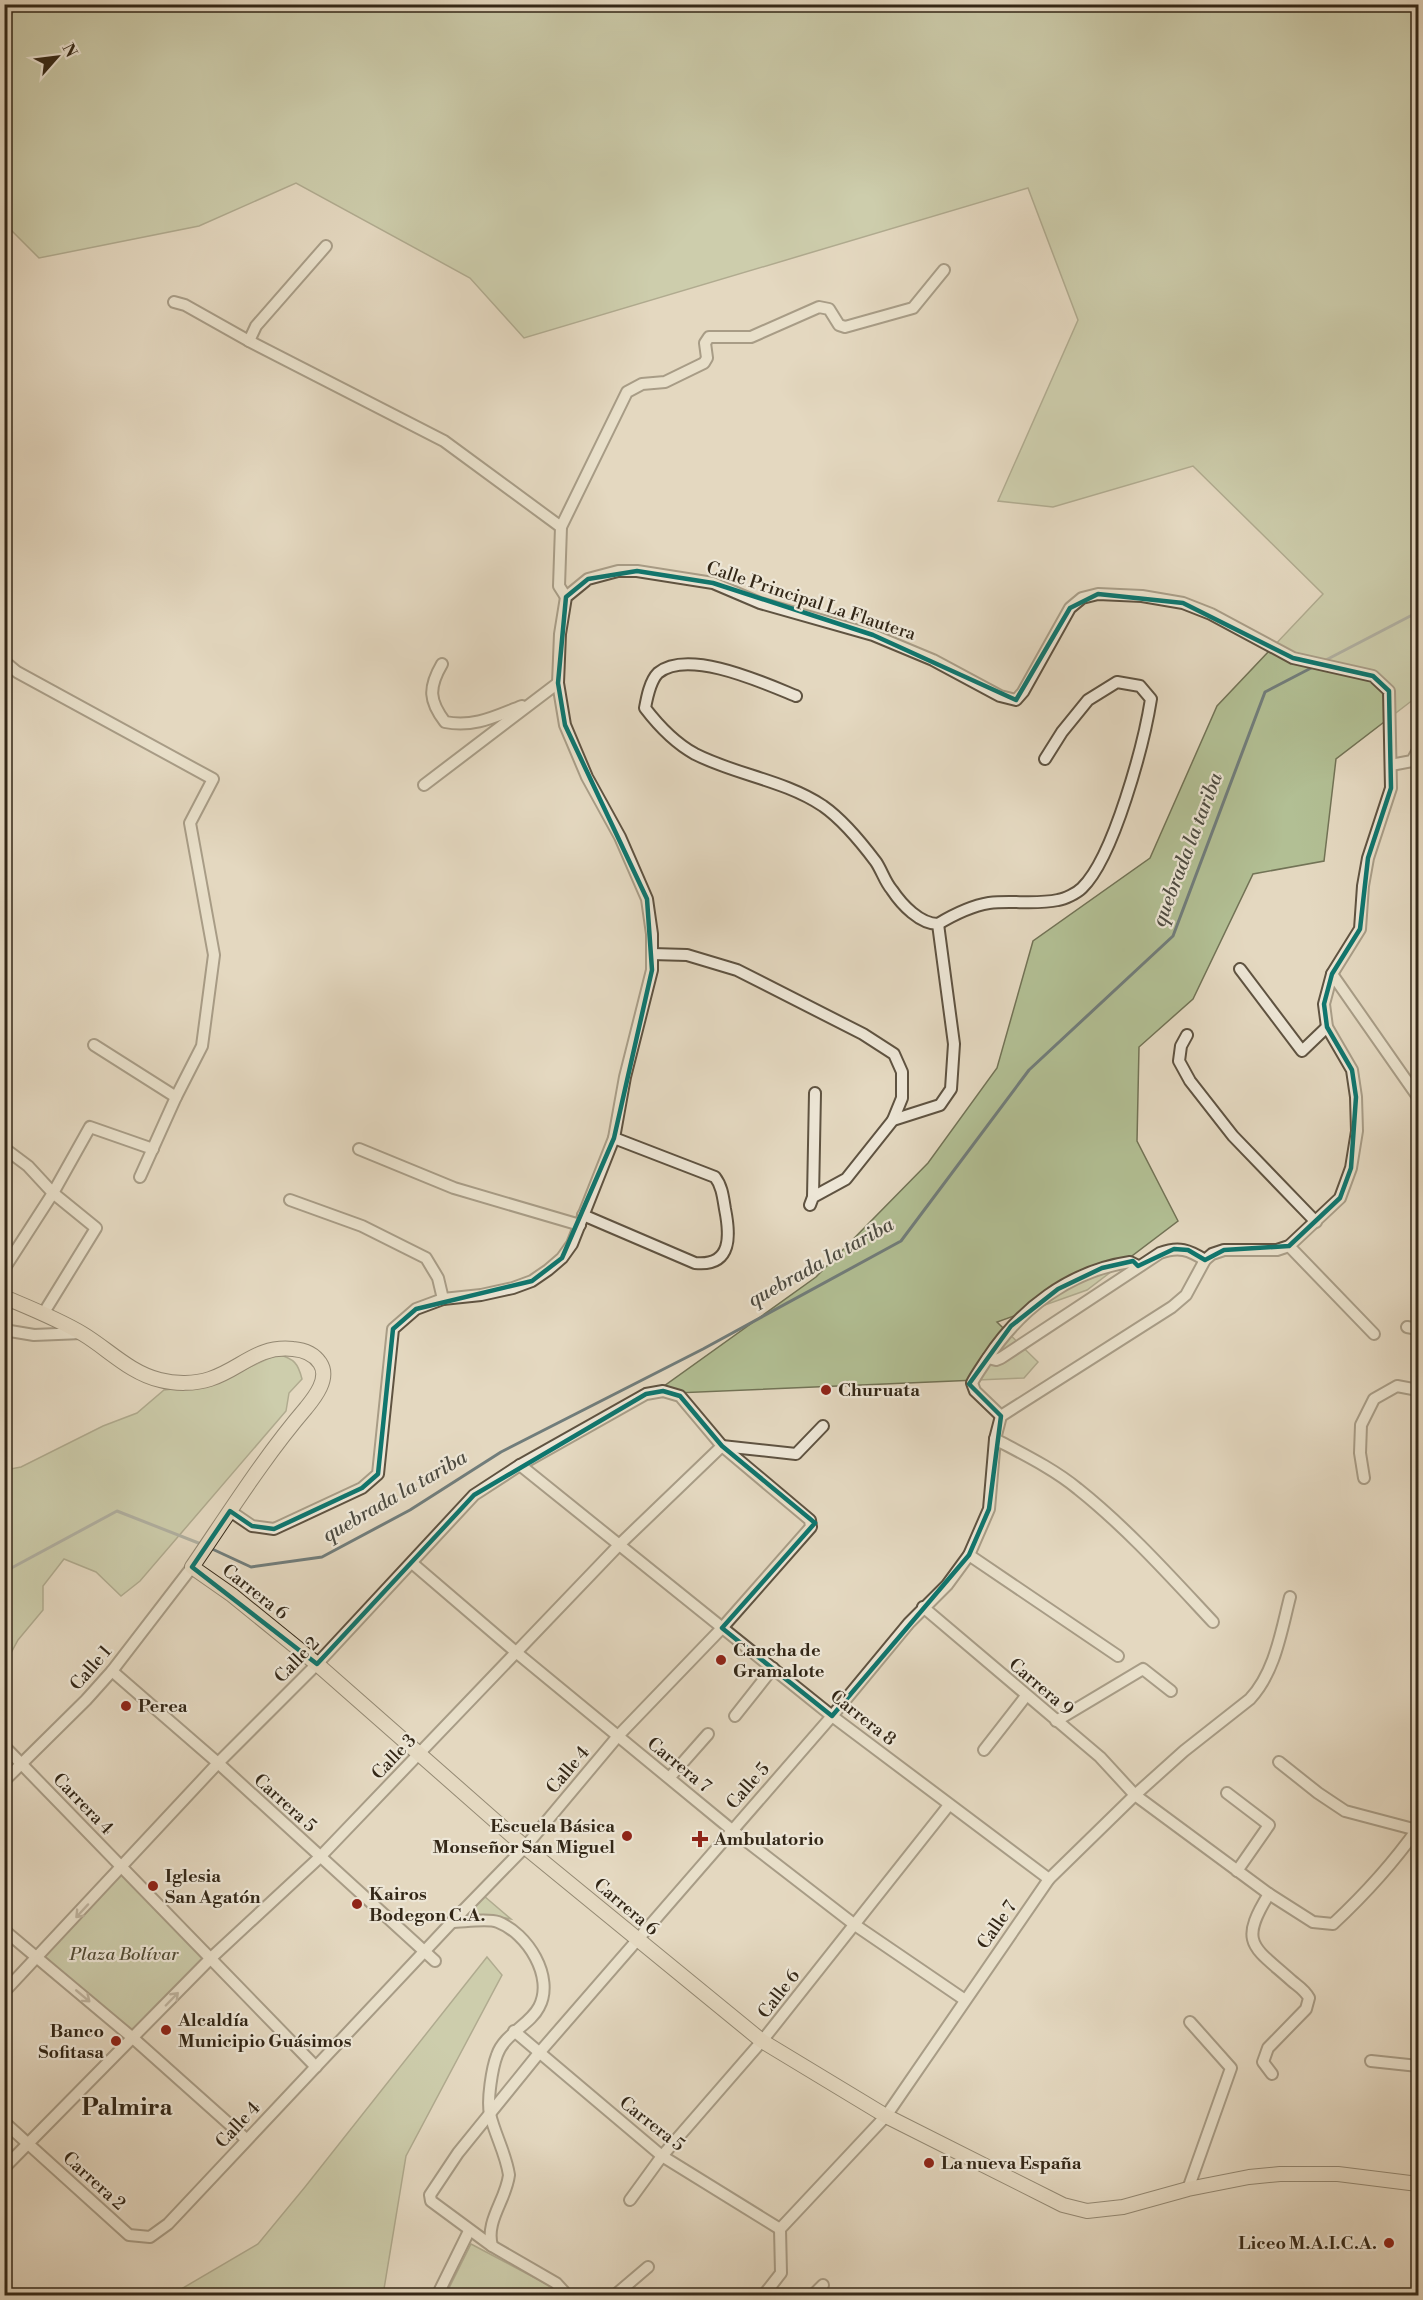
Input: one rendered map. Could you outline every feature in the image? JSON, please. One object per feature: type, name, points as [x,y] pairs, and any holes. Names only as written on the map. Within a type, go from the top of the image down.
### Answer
[{"type":"main road","points":[[4,1297],[82,1333],[139,1373],[161,1381],[185,1383],[210,1380],[260,1353],[279,1348],[312,1354],[322,1366],[319,1392],[295,1421],[192,1567]]},
{"type":"main road","name":"Carrera 6","points":[[192,1567],[232,1594],[317,1664],[525,1847],[762,2041],[886,2116],[1064,2205],[1087,2211],[1123,2207],[1188,2189],[1249,2177],[1280,2174],[1338,2174],[1419,2184]]},
{"type":"street","points":[[249,341],[256,326],[326,246]]},
{"type":"street","points":[[230,1511],[252,1526],[274,1529],[362,1488],[378,1474],[393,1329],[416,1309],[443,1299],[482,1295],[532,1281],[562,1258],[572,1244],[614,1138],[652,970],[652,934],[647,899],[620,837],[587,777],[565,725],[558,683],[560,634],[566,597],[559,586],[561,527],[627,392],[642,384],[665,382],[704,363],[707,358],[705,343],[710,337],[751,337],[819,307],[829,309],[839,325],[845,327],[913,308],[945,270]]},
{"type":"street","points":[[174,302],[185,305],[249,341],[444,441],[561,527]]},
{"type":"street","name":"Calle Principal La Flautera","points":[[566,597],[588,579],[618,571],[637,571],[713,583],[760,603],[873,635],[933,660],[1000,696],[1016,700],[1023,692],[1070,608],[1082,598],[1098,594],[1142,596],[1183,603],[1210,614],[1293,658],[1373,676],[1389,691],[1390,765]]},
{"type":"street","points":[[4,661],[17,672],[213,780],[190,823],[214,956],[202,1046],[140,1177]]},
{"type":"street","points":[[442,664],[432,681],[432,694],[435,709],[445,722],[459,725],[493,719],[534,702]]},
{"type":"street","points":[[796,696],[749,677],[693,664],[673,666],[657,674],[648,694],[645,708],[659,727],[694,753],[778,783],[823,806],[848,829],[878,864],[892,891],[913,913],[929,924],[938,924],[964,910],[989,903],[1021,904],[1060,900],[1082,888],[1097,868],[1109,844],[1147,724],[1151,699],[1140,686],[1117,682],[1088,700],[1062,732],[1045,759]]},
{"type":"street","points":[[424,785],[558,683]]},
{"type":"street","points":[[1138,1266],[1130,1262],[1101,1268],[1058,1289],[1021,1316],[1002,1337],[974,1378],[973,1386],[1001,1416],[1172,1307],[1186,1295],[1205,1260],[1224,1250],[1277,1250],[1289,1246],[1340,1198],[1352,1168],[1357,1131],[1356,1097],[1352,1070],[1327,1028],[1324,1004],[1332,974],[1359,929],[1368,858],[1390,788],[1390,765],[1412,761],[1419,750]]},
{"type":"street","points":[[893,1120],[940,1105],[951,1089],[954,1044],[938,924]]},
{"type":"street","points":[[652,954],[687,955],[737,970],[863,1034],[894,1054],[902,1072],[902,1098],[893,1120],[846,1179],[811,1201],[815,1093]]},
{"type":"street","points":[[1240,969],[1302,1052],[1327,1028]]},
{"type":"street","points":[[1332,974],[1419,1097]]},
{"type":"street","points":[[1187,1035],[1181,1046],[1179,1061],[1190,1081],[1233,1136],[1316,1222]]},
{"type":"street","points":[[94,1045],[176,1097]]},
{"type":"street","points":[[4,1269],[53,1193],[90,1127],[153,1149]]},
{"type":"street","points":[[359,1149],[454,1188],[581,1220],[695,1263],[720,1257],[728,1242],[728,1227],[721,1188],[715,1177],[614,1138]]},
{"type":"street","points":[[4,1148],[28,1166],[53,1193],[96,1228],[43,1314]]},
{"type":"street","points":[[290,1200],[362,1226],[426,1258],[438,1278],[443,1299]]},
{"type":"street","points":[[1289,1246],[1374,1334]]},
{"type":"street","points":[[988,1358],[996,1360],[1001,1358],[1160,1253],[1174,1249],[1188,1250],[1205,1260]]},
{"type":"street","points":[[1407,1327],[1419,1329]]},
{"type":"street","points":[[4,1330],[34,1335],[82,1333]]},
{"type":"street","points":[[1364,1478],[1360,1453],[1361,1425],[1374,1399],[1397,1386],[1419,1390]]},
{"type":"street","name":"Calle 2","points":[[4,1992],[38,1959],[218,1763],[317,1664],[474,1495],[520,1465],[646,1394],[663,1391],[680,1396],[722,1446]]},
{"type":"street","name":"Calle 5","points":[[469,2231],[431,2201],[430,2195],[458,2153],[539,2053],[832,1716],[923,1607],[947,1585],[969,1555],[989,1509],[996,1436],[1001,1416]]},
{"type":"street","points":[[722,1446],[796,1454],[823,1426]]},
{"type":"street","points":[[996,1436],[1077,1488],[1154,1558],[1213,1622]]},
{"type":"street","name":"Calle 4","points":[[168,2224],[246,2139],[525,1847],[618,1736],[722,1628],[811,1527],[808,1517],[722,1446]]},
{"type":"street","name":"Calle 3","points":[[4,2168],[134,2039],[211,1958],[320,1857],[619,1545],[722,1446]]},
{"type":"street","name":"Carrera 8","points":[[520,1465],[832,1716],[1049,1879]]},
{"type":"street","points":[[969,1555],[1118,1656]]},
{"type":"street","name":"Carrera 7","points":[[412,1563],[517,1653],[732,1830],[855,1925],[965,2000]]},
{"type":"street","name":"Calle 1","points":[[4,1781],[112,1671],[192,1567]]},
{"type":"street","name":"Calle 7","points":[[780,2229],[886,2116],[1049,1879],[1135,1794],[1258,1691],[1278,1646],[1290,1597]]},
{"type":"street","name":"Carrera 9","points":[[923,1607],[1100,1757],[1135,1794],[1237,1871],[1313,1922],[1333,1923],[1350,1908],[1418,1829]]},
{"type":"street","points":[[735,1716],[773,1668]]},
{"type":"street","points":[[1056,1721],[1143,1669],[1171,1691]]},
{"type":"street","name":"Carrera 5","points":[[112,1671],[218,1763],[435,1961]]},
{"type":"street","points":[[984,1750],[1026,1696]]},
{"type":"street","points":[[669,1777],[708,1734]]},
{"type":"street","name":"Carrera 4","points":[[4,1746],[211,1958]]},
{"type":"street","points":[[1280,1762],[1318,1793],[1345,1811],[1418,1829]]},
{"type":"street","points":[[1227,1793],[1269,1825],[1237,1871]]},
{"type":"street","name":"Calle 6","points":[[630,2200],[662,2156],[762,2041],[949,1805]]},
{"type":"street","points":[[1269,1894],[1252,1925],[1253,1941],[1269,1960],[1309,1998],[1306,2009],[1268,2048],[1263,2062],[1272,2074]]},
{"type":"street","points":[[452,1922],[497,1921],[524,1940],[540,1965],[546,1992],[538,2010],[514,2031],[497,2053],[489,2098],[490,2113],[509,2175],[507,2186],[490,2226],[489,2236],[492,2246]]},
{"type":"street","points":[[4,1930],[134,2039],[246,2139]]},
{"type":"street","points":[[211,1958],[316,2067]]},
{"type":"street","points":[[1188,2189],[1231,2068],[1190,2022]]},
{"type":"street","name":"Carrera 5","points":[[514,2031],[662,2156],[780,2229]]},
{"type":"street","points":[[1371,2061],[1419,2066]]},
{"type":"street","name":"Carrera 2","points":[[4,2122],[129,2235],[150,2237],[168,2224]]},
{"type":"street","points":[[763,2295],[781,2273],[780,2229]]},
{"type":"street","points":[[437,2295],[469,2231],[551,2280],[567,2295]]},
{"type":"street","points":[[614,2295],[648,2267]]},
{"type":"street","points":[[812,2295],[823,2285]]},
{"type":"highlighted area","points":[[637,571],[713,583],[873,635],[1016,700],[1070,608],[1098,594],[1183,603],[1293,658],[1373,676],[1389,691],[1391,788],[1368,858],[1360,929],[1332,974],[1324,1004],[1327,1027],[1352,1070],[1356,1097],[1351,1168],[1340,1198],[1289,1246],[1224,1250],[1205,1260],[1188,1250],[1174,1249],[1138,1266],[1133,1261],[1102,1268],[1058,1289],[1011,1326],[969,1384],[1001,1416],[989,1509],[969,1555],[832,1716],[722,1628],[815,1523],[722,1446],[680,1396],[663,1391],[646,1394],[474,1495],[317,1664],[192,1567],[230,1511],[252,1526],[274,1529],[362,1488],[378,1474],[393,1329],[416,1309],[532,1281],[562,1258],[614,1138],[652,970],[647,899],[565,725],[558,683],[566,597],[588,579]]},
{"type":"green space","points":[[16,5],[1418,5],[1418,696],[1336,759],[1324,861],[1253,874],[1193,999],[1139,1047],[1137,1141],[1178,1221],[1087,1290],[997,1322],[1038,1362],[1024,1378],[653,1394],[816,1277],[928,1163],[997,1068],[1033,941],[1150,858],[1217,706],[1323,594],[1193,466],[1053,507],[998,501],[1078,320],[1028,188],[524,338],[470,278],[296,183],[199,226],[39,258],[5,224],[5,30]]},
{"type":"green space","points":[[278,1354],[294,1362],[302,1379],[289,1393],[286,1411],[140,1581],[121,1596],[96,1572],[64,1559],[43,1586],[43,1610],[18,1640],[5,1664],[5,1470],[21,1467],[103,1426],[137,1413],[164,1390],[211,1385]]},
{"type":"green space","name":"Plaza Bolívar","points":[[121,1867],[211,1958],[134,2039],[38,1959]]},
{"type":"green space","points":[[484,1896],[511,1919],[487,1915],[463,1917]]},
{"type":"green space","points":[[487,1957],[502,1975],[406,2156],[383,2295],[171,2295],[258,2244]]},
{"type":"green space","points":[[471,2244],[554,2288],[561,2296],[445,2296]]},
{"type":"waterway","name":"quebrada la tariba","points":[[1324,661],[1418,612]]},
{"type":"waterway","name":"quebrada la tariba","points":[[210,1548],[251,1567],[322,1557],[410,1510],[501,1452],[703,1349],[901,1241],[1029,1070],[1173,936],[1265,692],[1313,667]]},
{"type":"waterway","name":"quebrada la tariba","points":[[4,1572],[117,1511],[201,1544]]},
{"type":"place","name":"Churuata","points":[[826,1390]]},
{"type":"place","name":"Cancha de Gramalote","points":[[721,1660]]},
{"type":"place","name":"Perea","points":[[126,1706]]},
{"type":"place","name":"Escuela Básica Monseñor San Miguel","points":[[627,1836]]},
{"type":"place","name":"Ambulatorio","points":[[700,1839]]},
{"type":"place","name":"Iglesia San Agatón","points":[[153,1886]]},
{"type":"place","name":"Kairos Bodegon C.A.","points":[[357,1904]]},
{"type":"place","name":"Alcaldía Municipio Guásimos","points":[[166,2030]]},
{"type":"place","name":"Banco Sofitasa","points":[[116,2041]]},
{"type":"place","name":"La nueva España","points":[[929,2163]]},
{"type":"place","name":"Liceo M.A.I.C.A.","points":[[1389,2243]]},
{"type":"district","name":"Palmira","points":[[127,2108]]}]
